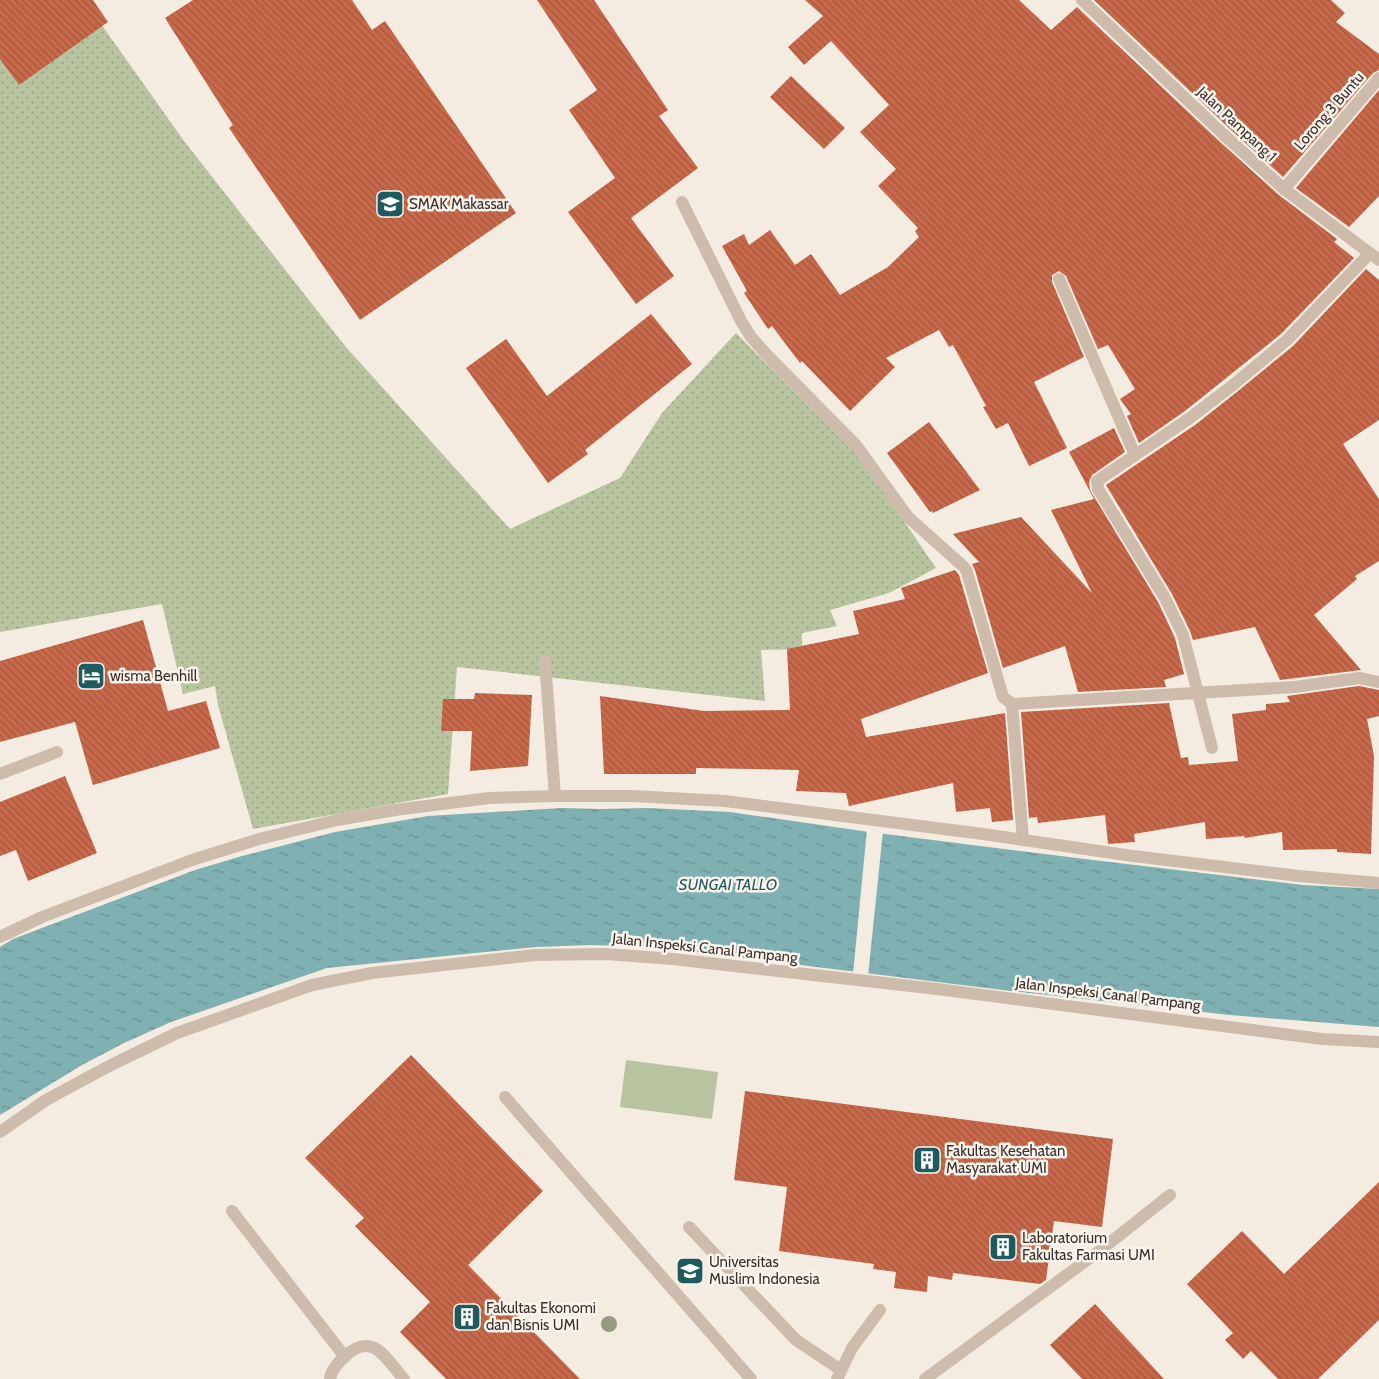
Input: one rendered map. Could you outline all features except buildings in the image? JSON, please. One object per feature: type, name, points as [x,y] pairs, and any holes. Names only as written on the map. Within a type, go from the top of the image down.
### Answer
[{"type":"street","name":"Jalan Pampang 1","points":[[1082,0],[1224,135],[1284,189],[1374,257]]},
{"type":"street","name":"Lorong 3 Buntu","points":[[1284,189],[1379,78]]},
{"type":"street","points":[[682,202],[741,321],[751,337],[856,445],[908,517],[964,567],[1003,697],[1012,704],[1295,687],[1359,678],[1379,682]]},
{"type":"street","points":[[1212,748],[1183,635],[1165,598],[1097,486],[1099,478],[1190,418],[1233,385],[1286,340],[1374,257]]},
{"type":"street","points":[[1059,279],[1135,454]]},
{"type":"street","points":[[545,661],[555,796]]},
{"type":"street","points":[[1012,704],[1023,840]]},
{"type":"street","points":[[0,774],[57,752]]},
{"type":"street","points":[[0,937],[51,913],[192,860],[259,839],[337,820],[395,810],[489,798],[632,796],[725,801],[1133,856],[1299,876],[1379,883]]},
{"type":"street","name":"Jalan Inspeksi Canal Pampang","points":[[0,1132],[46,1100],[111,1065],[177,1033],[312,985],[372,972],[534,955],[606,954],[674,959],[1322,1039],[1379,1042]]},
{"type":"street","points":[[505,1097],[751,1379]]},
{"type":"street","points":[[925,1379],[1102,1249],[1170,1195]]},
{"type":"street","points":[[232,1211],[344,1357]]},
{"type":"street","points":[[689,1227],[796,1340],[839,1374],[852,1348],[880,1310]]},
{"type":"street","points":[[330,1379],[333,1369],[344,1357],[357,1346],[367,1344],[376,1348],[404,1379]]},
{"type":"green space","points":[[84,0],[184,141],[345,346],[510,529],[620,478],[662,413],[736,333],[860,457],[936,568],[889,593],[830,610],[837,626],[802,633],[802,649],[761,650],[765,701],[457,667],[448,794],[253,829],[218,705],[215,686],[183,694],[162,604],[0,632],[0,27]]},
{"type":"green space","points":[[626,1060],[718,1072],[712,1119],[620,1107]]},
{"type":"water","name":"SUNGAI TALLO","points":[[562,808],[648,808],[730,812],[869,832],[1303,885],[1379,889],[1379,1027],[1230,1015],[1011,991],[656,947],[591,945],[536,947],[327,968],[171,1022],[124,1043],[82,1065],[0,1115],[0,947],[13,939],[195,870],[335,832],[428,816]]},
{"type":"pier","points":[[867,829],[883,831],[868,976],[853,974]]},
{"type":"place","name":"SMAK Makassar","points":[[390,204]]},
{"type":"place","name":"wisma Benhill","points":[[91,676]]},
{"type":"place","name":"Fakultas Kesehatan Masyarakat UMI","points":[[927,1160]]},
{"type":"place","name":"Laboratorium Fakultas Farmasi UMI","points":[[1003,1247]]},
{"type":"place","name":"Universitas Muslim Indonesia","points":[[690,1271]]},
{"type":"place","name":"Fakultas Ekonomi dan Bisnis UMI","points":[[467,1317]]}]
